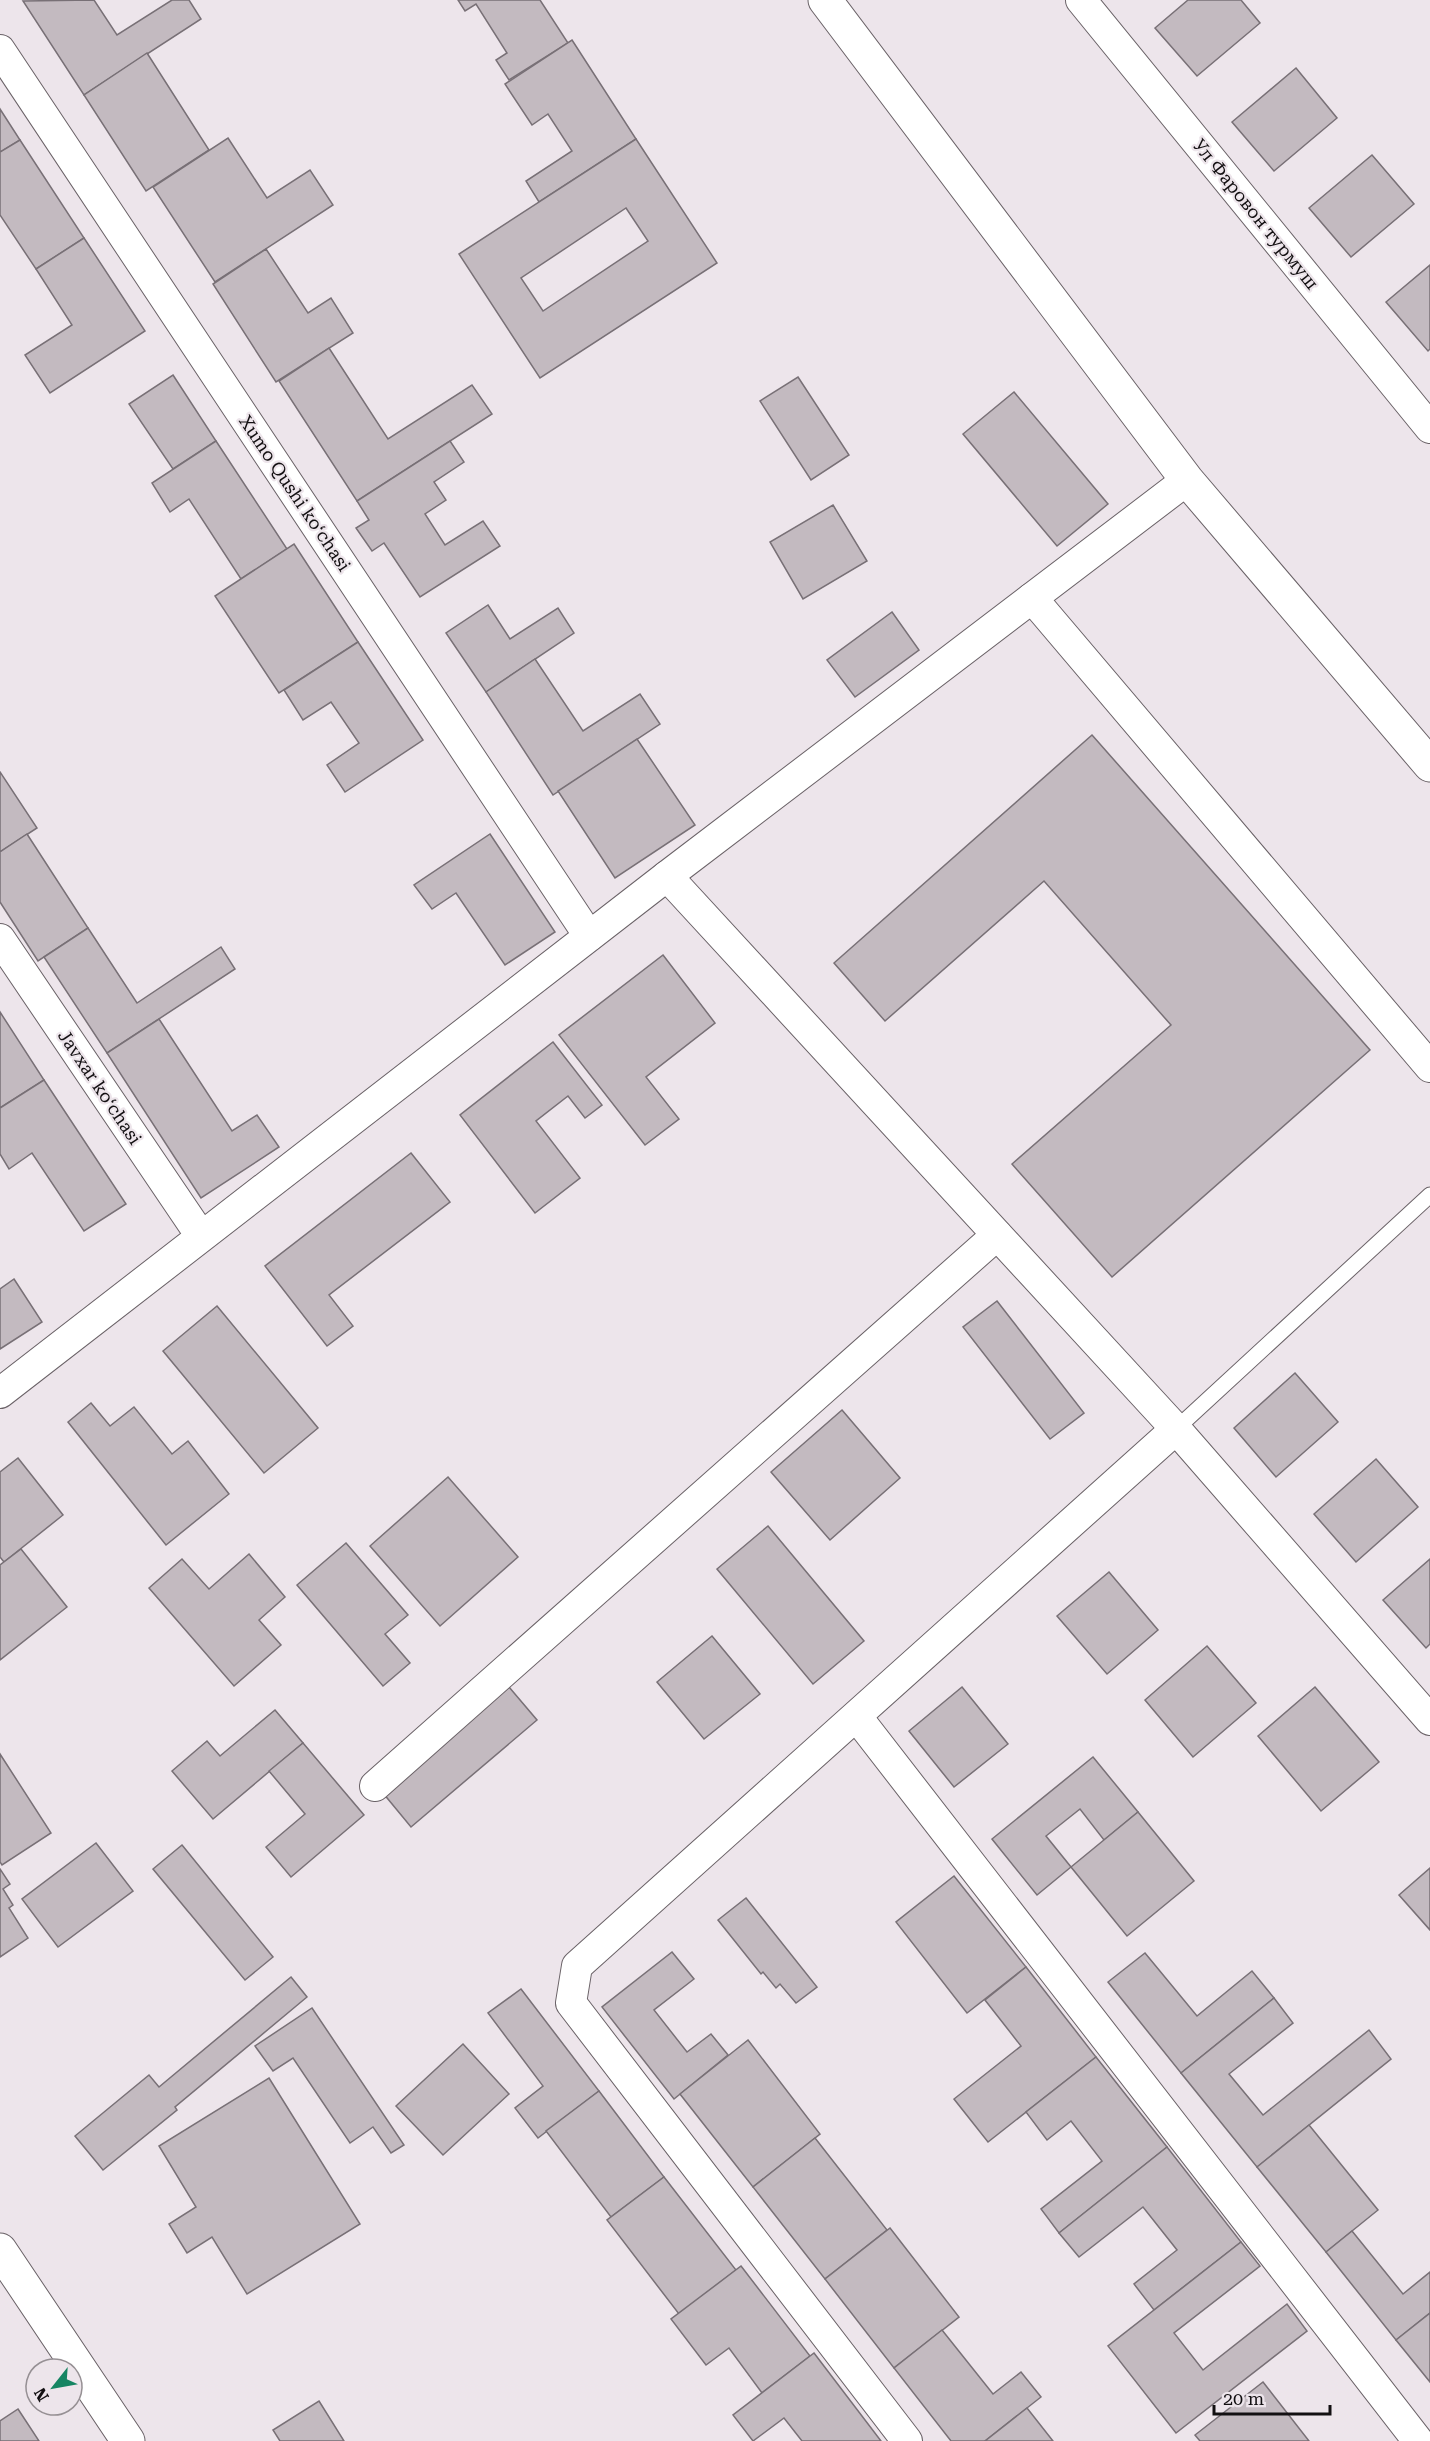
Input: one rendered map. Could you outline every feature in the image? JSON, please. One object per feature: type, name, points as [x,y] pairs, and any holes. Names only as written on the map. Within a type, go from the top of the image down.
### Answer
[{"type":"main road","points":[[825,0],[1187,480],[1430,765]]},
{"type":"main road","points":[[0,2250],[128,2441]]},
{"type":"street","name":"Ул Фаровон турмуш","points":[[1082,0],[1430,428]]},
{"type":"street","name":"Xumo Qushi koʻchasi","points":[[0,50],[589,936]]},
{"type":"street","points":[[0,1393],[667,876],[1187,480]]},
{"type":"street","points":[[1032,598],[1430,1067]]},
{"type":"street","points":[[667,876],[1176,1429],[1430,1720]]},
{"type":"street","name":"Javxar koʻchasi","points":[[0,939],[201,1236]]},
{"type":"street","points":[[375,1786],[998,1235]]},
{"type":"street","points":[[907,2441],[571,2003],[577,1966],[1176,1429]]},
{"type":"street","points":[[857,1717],[1418,2441]]},
{"type":"lane","points":[[1176,1429],[1430,1195]]},
{"type":"building","points":[[94,0],[117,35],[172,0],[189,0],[201,19],[84,95],[23,1]]},
{"type":"building","points":[[458,0],[540,0],[568,43],[509,80],[496,60],[507,53],[476,4],[465,11]]},
{"type":"building","points":[[1188,0],[1241,0],[1260,23],[1197,76],[1155,28]]},
{"type":"building","points":[[572,40],[636,139],[539,202],[526,181],[572,151],[548,114],[532,125],[505,84]]},
{"type":"building","points":[[147,53],[209,150],[146,191],[84,95]]},
{"type":"building","points":[[1296,68],[1337,118],[1274,171],[1232,122]]},
{"type":"building","points":[[0,109],[20,140],[0,152]]},
{"type":"building","points":[[228,138],[267,198],[310,170],[333,205],[215,282],[153,187]]},
{"type":"building","points":[[636,139],[717,263],[540,378],[459,254]],"holes":[[[626,208],[648,241],[543,311],[521,278]]]},
{"type":"building","points":[[20,140],[84,238],[36,269],[0,215],[0,152]]},
{"type":"building","points":[[1372,155],[1414,204],[1351,257],[1309,208]]},
{"type":"building","points":[[84,238],[145,331],[50,393],[25,355],[72,325],[36,269]]},
{"type":"building","points":[[266,249],[308,313],[331,298],[353,333],[276,382],[213,284]]},
{"type":"building","points":[[1430,265],[1430,349],[1428,351],[1386,302]]},
{"type":"building","points":[[329,348],[388,439],[472,385],[492,414],[357,501],[279,381]]},
{"type":"building","points":[[173,375],[216,441],[173,469],[129,404]]},
{"type":"building","points":[[798,377],[849,455],[811,480],[760,401]]},
{"type":"building","points":[[1014,392],[1108,504],[1057,546],[963,434]]},
{"type":"building","points":[[216,441],[287,549],[241,579],[189,499],[170,512],[152,483]]},
{"type":"building","points":[[450,441],[464,462],[434,482],[446,500],[425,514],[445,545],[483,521],[500,546],[420,597],[384,543],[372,551],[356,528],[369,520],[357,501]]},
{"type":"building","points":[[833,505],[867,561],[803,599],[770,542]]},
{"type":"building","points":[[294,544],[358,642],[279,693],[215,596]]},
{"type":"building","points":[[488,605],[510,639],[558,608],[574,633],[486,692],[446,633]]},
{"type":"building","points":[[892,612],[919,650],[855,697],[827,660]]},
{"type":"building","points":[[358,642],[423,740],[345,792],[327,765],[359,743],[331,702],[303,720],[284,690]]},
{"type":"building","points":[[535,659],[583,731],[640,694],[660,724],[553,795],[486,692]]},
{"type":"building","points":[[1092,735],[1370,1050],[1112,1277],[1012,1164],[1171,1025],[1044,881],[885,1021],[834,963]]},
{"type":"building","points":[[637,739],[695,825],[615,878],[558,791]]},
{"type":"building","points":[[0,772],[37,828],[0,852]]},
{"type":"building","points":[[27,834],[88,928],[38,961],[0,902],[0,852]]},
{"type":"building","points":[[490,834],[555,932],[505,965],[456,893],[432,909],[414,885]]},
{"type":"building","points":[[88,928],[137,1003],[221,947],[235,969],[107,1053],[44,957]]},
{"type":"building","points":[[663,955],[715,1023],[646,1077],[679,1119],[645,1145],[559,1035]]},
{"type":"building","points":[[0,1012],[44,1080],[0,1108]]},
{"type":"building","points":[[159,1019],[232,1131],[257,1115],[279,1147],[201,1198],[107,1053]]},
{"type":"building","points":[[553,1042],[602,1105],[585,1118],[568,1096],[536,1121],[580,1178],[535,1213],[460,1115]]},
{"type":"building","points":[[44,1080],[126,1204],[84,1231],[32,1153],[9,1169],[0,1154],[0,1108]]},
{"type":"building","points":[[411,1153],[450,1202],[329,1295],[353,1326],[327,1346],[265,1266]]},
{"type":"building","points":[[14,1279],[42,1322],[0,1349],[0,1289]]},
{"type":"building","points":[[997,1301],[1084,1413],[1050,1439],[963,1327]]},
{"type":"building","points":[[217,1306],[318,1428],[264,1473],[163,1351]]},
{"type":"building","points":[[1295,1373],[1338,1422],[1276,1477],[1234,1428]]},
{"type":"building","points":[[91,1403],[110,1426],[134,1407],[172,1454],[188,1441],[229,1494],[166,1545],[68,1422]]},
{"type":"building","points":[[842,1410],[900,1478],[830,1540],[771,1472]]},
{"type":"building","points":[[18,1458],[63,1515],[4,1562],[0,1557],[0,1472]]},
{"type":"building","points":[[1376,1459],[1418,1507],[1356,1562],[1314,1514]]},
{"type":"building","points":[[448,1477],[518,1557],[440,1626],[370,1546]]},
{"type":"building","points":[[768,1526],[864,1641],[813,1684],[717,1569]]},
{"type":"building","points":[[346,1543],[408,1615],[385,1634],[410,1663],[383,1686],[297,1585]]},
{"type":"building","points":[[21,1549],[67,1607],[0,1660],[0,1565]]},
{"type":"building","points":[[249,1554],[285,1597],[259,1620],[281,1645],[234,1686],[149,1588],[182,1559],[209,1589]]},
{"type":"building","points":[[1430,1559],[1430,1644],[1426,1648],[1383,1600]]},
{"type":"building","points":[[1109,1572],[1158,1630],[1107,1674],[1057,1616]]},
{"type":"building","points":[[712,1636],[760,1694],[704,1739],[657,1682]]},
{"type":"building","points":[[1207,1646],[1256,1703],[1193,1757],[1145,1700]]},
{"type":"building","points":[[509,1687],[537,1720],[411,1827],[383,1793]]},
{"type":"building","points":[[962,1687],[1008,1744],[954,1787],[909,1731]]},
{"type":"building","points":[[1315,1687],[1379,1762],[1321,1811],[1258,1736]]},
{"type":"building","points":[[275,1710],[303,1743],[213,1819],[172,1771],[207,1741],[220,1756]]},
{"type":"building","points":[[303,1743],[364,1815],[291,1877],[266,1847],[305,1814],[269,1771]]},
{"type":"building","points":[[0,1754],[51,1833],[2,1865],[0,1862]]},
{"type":"building","points":[[1093,1757],[1138,1812],[1104,1840],[1080,1809],[1046,1836],[1071,1867],[1037,1895],[992,1839]]},
{"type":"building","points":[[1138,1812],[1194,1881],[1127,1936],[1071,1867]]},
{"type":"building","points":[[96,1843],[133,1891],[58,1947],[22,1899]]},
{"type":"building","points":[[182,1845],[273,1957],[245,1980],[153,1869]]},
{"type":"building","points":[[1430,1868],[1430,1930],[1399,1895]]},
{"type":"building","points":[[0,1869],[10,1884],[3,1889],[13,1905],[9,1908],[28,1938],[0,1957]]},
{"type":"building","points":[[954,1876],[1026,1967],[967,2013],[896,1922]]},
{"type":"building","points":[[746,1898],[817,1987],[796,2003],[780,1984],[776,1988],[763,1972],[761,1974],[718,1920]]},
{"type":"building","points":[[672,1952],[694,1979],[654,2010],[687,2052],[711,2034],[728,2055],[674,2099],[602,2007]]},
{"type":"building","points":[[1145,1953],[1197,2016],[1252,1971],[1274,1998],[1181,2073],[1108,1982]]},
{"type":"building","points":[[1026,1967],[1096,2057],[988,2142],[954,2099],[1021,2046],[985,2000]]},
{"type":"building","points":[[291,1977],[307,1997],[175,2107],[177,2110],[103,2170],[75,2136],[149,2075],[159,2087]]},
{"type":"building","points":[[521,1989],[599,2091],[538,2138],[515,2108],[543,2086],[488,2013]]},
{"type":"building","points":[[1274,1998],[1293,2023],[1229,2074],[1263,2115],[1369,2030],[1391,2059],[1257,2167],[1181,2073]]},
{"type":"building","points":[[312,2008],[404,2145],[391,2153],[373,2127],[350,2143],[293,2058],[273,2071],[255,2046]]},
{"type":"building","points":[[748,2040],[820,2134],[753,2187],[680,2094]]},
{"type":"building","points":[[463,2044],[509,2094],[443,2155],[396,2106]]},
{"type":"building","points":[[1096,2057],[1167,2147],[1059,2233],[1041,2209],[1102,2161],[1071,2121],[1047,2140],[1026,2112]]},
{"type":"building","points":[[269,2078],[360,2224],[247,2294],[212,2237],[187,2253],[169,2224],[196,2207],[159,2146]]},
{"type":"building","points":[[599,2091],[664,2177],[611,2217],[546,2131]]},
{"type":"building","points":[[1309,2125],[1378,2210],[1326,2252],[1257,2167]]},
{"type":"building","points":[[815,2138],[887,2230],[825,2279],[753,2187]]},
{"type":"building","points":[[1167,2147],[1241,2242],[1154,2310],[1134,2284],[1177,2250],[1143,2207],[1079,2257],[1059,2233]]},
{"type":"building","points":[[664,2177],[736,2270],[679,2314],[607,2220]]},
{"type":"building","points":[[890,2228],[959,2317],[894,2368],[825,2279]]},
{"type":"building","points":[[1352,2231],[1403,2294],[1430,2272],[1430,2313],[1396,2340],[1326,2252]]},
{"type":"building","points":[[1241,2242],[1260,2266],[1174,2333],[1203,2370],[1287,2304],[1307,2331],[1176,2433],[1108,2346]]},
{"type":"building","points":[[741,2266],[810,2356],[762,2393],[729,2348],[706,2365],[671,2319]]},
{"type":"building","points":[[1430,2313],[1430,2382],[1396,2340]]},
{"type":"building","points":[[942,2330],[993,2394],[1021,2372],[1041,2397],[985,2441],[951,2441],[894,2368]]},
{"type":"building","points":[[814,2353],[881,2441],[802,2441],[784,2418],[753,2441],[733,2415]]},
{"type":"building","points":[[1263,2382],[1309,2441],[1200,2441],[1195,2435]]},
{"type":"building","points":[[319,2401],[344,2441],[280,2441],[273,2430]]},
{"type":"building","points":[[1027,2408],[1053,2441],[985,2441]]},
{"type":"building","points":[[18,2409],[39,2441],[0,2441],[0,2421]]}]
